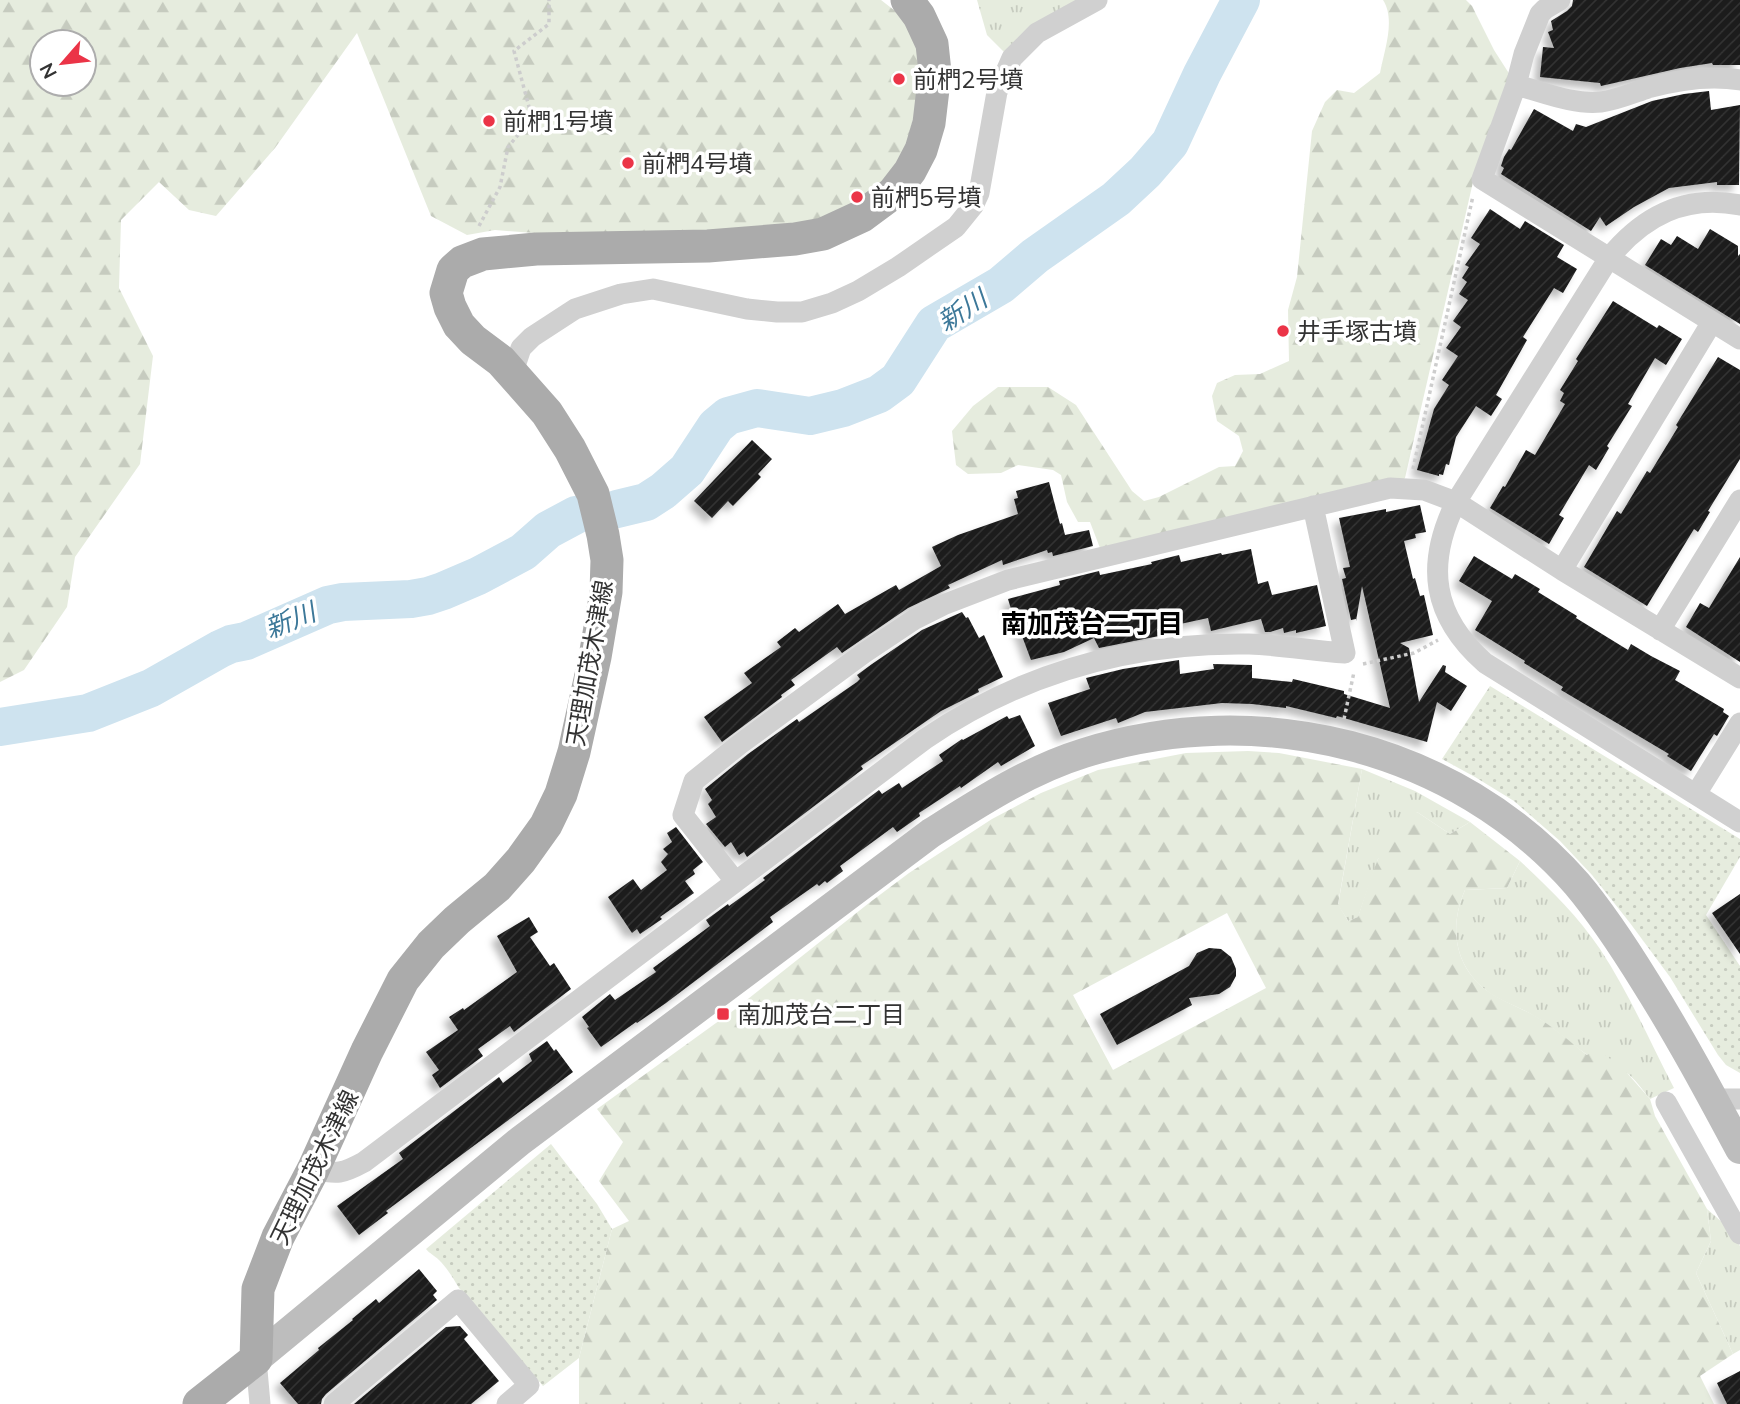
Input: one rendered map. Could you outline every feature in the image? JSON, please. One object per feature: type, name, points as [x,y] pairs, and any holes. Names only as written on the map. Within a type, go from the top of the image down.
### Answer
[{"type":"main road","name":"天理加茂木津線","points":[[256,1359],[258,1289],[278,1237],[313,1170],[403,980],[431,945],[497,887],[535,843],[550,818],[561,794],[574,752],[595,657],[606,592],[607,560],[593,494],[570,449],[547,413],[501,361],[473,340],[459,325],[446,293],[453,270],[462,262],[483,254],[536,249],[708,246],[796,239],[822,234],[862,216],[893,193],[910,171],[921,149],[929,123],[935,72],[932,44],[919,16],[907,0]]},
{"type":"main road","points":[[200,1404],[256,1359]]},
{"type":"street","points":[[516,379],[516,363],[522,348],[532,337],[575,309],[621,294],[653,289],[747,309],[802,312],[832,303],[858,291],[898,267],[957,227],[973,206],[979,193],[997,92],[1012,58],[1037,33],[1097,0]]},
{"type":"street","points":[[1560,0],[1540,14],[1482,179],[1740,339]]},
{"type":"street","points":[[1516,85],[1574,101],[1601,102],[1682,81],[1740,80]]},
{"type":"street","points":[[1740,205],[1710,201],[1671,209],[1636,229],[1621,243],[1456,502],[1439,544],[1437,561],[1440,594],[1445,609],[1456,631],[1471,651],[1485,663],[1740,822]]},
{"type":"street","points":[[1562,570],[1712,322]]},
{"type":"street","points":[[735,881],[683,816],[694,781],[889,635],[943,605],[1007,580],[1390,488],[1424,490],[1456,502],[1740,678]]},
{"type":"street","points":[[1660,630],[1740,500]]},
{"type":"street","points":[[313,1170],[336,1174],[364,1162],[925,739],[951,721],[1007,691],[1109,658],[1179,646],[1251,644],[1345,653],[1313,506]]},
{"type":"street","points":[[1696,794],[1740,723]]},
{"type":"street","points":[[260,1404],[256,1359],[520,1141],[872,876],[931,833],[1014,782],[1048,766],[1106,746],[1154,735],[1191,731],[1252,730],[1338,742],[1425,772],[1458,789],[1510,824],[1575,882],[1621,942],[1678,1035],[1727,1099],[1740,1149]]},
{"type":"street","points":[[1666,1101],[1740,1234]]},
{"type":"street","points":[[334,1404],[458,1300],[529,1385],[507,1404]]},
{"type":"path","points":[[483,254],[478,229],[500,187],[508,146],[532,118],[513,51],[549,24],[549,0]]},
{"type":"path","points":[[1409,488],[1475,189],[1482,179]]},
{"type":"path","points":[[1338,742],[1356,665],[1414,653],[1456,631]]},
{"type":"green space","points":[[0,0],[881,0],[899,14],[915,34],[921,57],[920,93],[904,153],[889,177],[865,202],[821,221],[772,230],[560,235],[495,230],[467,235],[431,216],[357,33],[275,148],[216,216],[189,210],[159,182],[121,220],[119,288],[153,356],[140,464],[75,557],[67,607],[24,670],[0,682]]},
{"type":"green space","points":[[977,0],[1087,0],[1009,57],[987,35]]},
{"type":"green space","points":[[1383,0],[1466,0],[1472,6],[1510,75],[1473,182],[1405,478],[1402,481],[1100,548],[1090,522],[1078,522],[1067,502],[1061,475],[1053,470],[1018,465],[1001,473],[968,474],[956,465],[952,431],[973,406],[998,387],[1048,387],[1076,405],[1132,491],[1144,501],[1159,497],[1219,467],[1235,466],[1243,451],[1239,436],[1217,421],[1212,396],[1217,383],[1235,375],[1260,374],[1289,361],[1288,310],[1297,277],[1312,131],[1325,102],[1337,90],[1354,93],[1380,73],[1389,26]]},
{"type":"green space","points":[[1490,686],[1740,839],[1740,857],[1706,915],[1740,966],[1740,1073],[1726,1065],[1718,1055],[1670,977],[1592,875],[1560,841],[1514,801],[1442,759]]},
{"type":"green space","points":[[1186,753],[1279,753],[1362,769],[1338,904],[1348,921],[1358,917],[1387,840],[1405,816],[1417,812],[1450,834],[1470,822],[1520,861],[1507,888],[1465,890],[1456,936],[1464,964],[1483,987],[1542,1020],[1587,1055],[1597,1048],[1627,1073],[1650,1099],[1655,1116],[1707,1209],[1711,1241],[1696,1273],[1733,1354],[1700,1376],[1714,1404],[579,1404],[579,1358],[612,1229],[629,1221],[599,1181],[623,1142],[597,1109],[734,1010],[909,873],[992,819],[1041,793],[1098,770]],"holes":[[[1227,913],[1266,988],[1113,1070],[1073,995]]]},
{"type":"green space","points":[[1362,769],[1415,791],[1470,822],[1450,834],[1417,812],[1378,859],[1358,917],[1348,921],[1338,905]]},
{"type":"green space","points":[[1520,861],[1573,914],[1600,949],[1630,1000],[1674,1088],[1650,1099],[1625,1072],[1586,1054],[1541,1020],[1496,997],[1472,976],[1464,963],[1456,936],[1465,890],[1507,888]]},
{"type":"green space","points":[[551,1144],[597,1204],[612,1229],[579,1358],[543,1386],[459,1288],[442,1263],[426,1249]]},
{"type":"green space","points":[[1707,1209],[1730,1229],[1740,1246],[1740,1350],[1733,1354],[1696,1273],[1711,1241]]},
{"type":"building","points":[[1573,0],[1740,0],[1740,65],[1712,63],[1601,86],[1600,83],[1540,77],[1543,47],[1554,48],[1548,32],[1553,30],[1551,21],[1567,11]]},
{"type":"building","points":[[1709,91],[1711,110],[1740,105],[1739,185],[1717,185],[1717,182],[1669,188],[1606,226],[1600,217],[1591,231],[1501,174],[1504,157],[1509,149],[1511,150],[1534,109],[1573,131],[1576,124],[1586,127],[1652,101]]},
{"type":"building","points":[[1490,209],[1520,229],[1525,221],[1564,245],[1557,257],[1577,269],[1563,293],[1554,288],[1523,337],[1527,340],[1496,395],[1502,399],[1491,416],[1476,406],[1456,437],[1449,465],[1446,464],[1443,475],[1439,476],[1417,470],[1434,409],[1449,385],[1442,380],[1458,356],[1446,348],[1461,327],[1453,321],[1468,300],[1459,294],[1467,282],[1462,278],[1469,267],[1465,265],[1480,244],[1471,238]]},
{"type":"building","points":[[1710,229],[1738,246],[1740,324],[1645,265],[1661,239],[1671,245],[1677,236],[1698,249]]},
{"type":"building","points":[[1613,301],[1657,328],[1659,325],[1682,339],[1666,365],[1655,358],[1628,404],[1632,406],[1607,446],[1609,448],[1596,470],[1589,465],[1559,515],[1564,518],[1549,544],[1490,508],[1526,450],[1535,455],[1565,404],[1560,401],[1564,393],[1560,390],[1578,361],[1576,359]]},
{"type":"building","points":[[1718,357],[1740,370],[1740,459],[1698,532],[1694,529],[1647,606],[1584,567],[1617,511],[1621,514],[1647,471],[1650,473]]},
{"type":"building","points":[[752,440],[772,459],[758,474],[761,477],[733,506],[728,501],[712,518],[694,501]]},
{"type":"building","points":[[1049,482],[1065,535],[1089,530],[1093,546],[1053,556],[1052,552],[1048,553],[1047,550],[1003,565],[1002,560],[948,585],[950,588],[908,608],[842,653],[837,647],[791,680],[795,685],[781,695],[782,697],[722,742],[704,717],[752,683],[744,673],[781,647],[777,642],[795,628],[799,632],[838,604],[845,614],[896,585],[899,590],[941,566],[932,547],[1018,514],[1014,499],[1018,498],[1016,491]]},
{"type":"building","points":[[1420,505],[1426,532],[1415,534],[1416,538],[1404,541],[1413,579],[1415,578],[1420,596],[1424,595],[1433,635],[1400,643],[1409,648],[1419,702],[1443,665],[1446,666],[1445,672],[1467,686],[1451,711],[1437,702],[1427,742],[1337,716],[1336,718],[1286,706],[1222,703],[1145,712],[1118,723],[1116,718],[1061,736],[1048,703],[1090,689],[1086,678],[1179,660],[1180,674],[1214,669],[1213,664],[1252,665],[1252,678],[1292,682],[1293,679],[1344,691],[1344,694],[1390,708],[1362,586],[1356,621],[1351,620],[1342,579],[1346,578],[1343,568],[1350,567],[1339,518]]},
{"type":"building","points":[[1251,549],[1258,584],[1268,581],[1272,595],[1317,585],[1326,626],[1296,633],[1296,630],[1284,633],[1283,628],[1265,632],[1261,619],[1211,631],[1208,618],[1157,629],[1159,636],[1099,648],[1094,638],[1064,652],[1031,660],[1019,628],[1017,629],[1008,599],[1060,585],[1059,581],[1099,571],[1100,575],[1179,555],[1181,562]]},
{"type":"building","points":[[1474,556],[1512,579],[1515,574],[1540,589],[1538,592],[1628,650],[1631,644],[1680,671],[1675,680],[1724,709],[1723,712],[1729,716],[1717,736],[1714,734],[1691,771],[1667,756],[1669,754],[1561,690],[1563,687],[1475,630],[1492,601],[1459,581]]},
{"type":"building","points":[[1740,557],[1740,662],[1686,627],[1700,603],[1709,608]]},
{"type":"building","points":[[962,612],[968,617],[979,638],[984,635],[1003,677],[941,711],[861,766],[863,769],[747,857],[744,852],[739,855],[731,842],[725,847],[706,824],[716,817],[708,804],[712,800],[705,789],[797,719],[799,722],[857,682],[860,679],[857,675],[872,664],[922,630]]},
{"type":"building","points":[[1020,715],[1035,746],[1001,766],[998,762],[919,813],[920,816],[897,832],[893,827],[840,866],[843,871],[827,883],[825,881],[819,886],[817,884],[770,917],[773,922],[666,1003],[601,1047],[582,1017],[610,994],[615,1000],[656,972],[653,968],[710,926],[706,920],[765,880],[763,878],[879,790],[882,794],[899,783],[902,788],[943,761],[939,755],[962,739],[1007,716],[1009,719]]},
{"type":"building","points":[[676,827],[703,862],[693,870],[695,874],[685,881],[694,893],[640,934],[637,929],[632,933],[608,897],[633,879],[641,890],[667,870],[661,862],[668,854],[663,849],[672,842],[667,833]]},
{"type":"building","points":[[1740,894],[1740,954],[1712,913]]},
{"type":"building","points":[[529,917],[538,932],[530,937],[550,966],[554,963],[571,989],[514,1032],[510,1026],[478,1049],[483,1056],[440,1088],[432,1075],[439,1070],[426,1052],[458,1030],[449,1017],[463,1008],[464,1010],[517,972],[497,936]]},
{"type":"building","points":[[1209,948],[1221,949],[1231,957],[1236,976],[1230,987],[1219,994],[1189,998],[1192,1005],[1117,1045],[1100,1014],[1189,966],[1197,953]]},
{"type":"building","points":[[547,1041],[573,1072],[386,1211],[388,1213],[359,1235],[337,1206],[403,1159],[399,1153],[499,1077],[503,1083],[532,1061],[529,1054]]},
{"type":"building","points":[[419,1269],[437,1291],[433,1295],[437,1300],[326,1394],[321,1404],[298,1404],[280,1383],[376,1299],[379,1303]]},
{"type":"building","points":[[460,1326],[468,1335],[464,1339],[499,1381],[471,1404],[354,1404],[446,1327]]},
{"type":"building","points":[[1740,1371],[1740,1404],[1727,1404],[1717,1383]]},
{"type":"waterway","name":"新川","points":[[617,509],[646,502],[663,491],[687,470],[716,426],[728,416],[757,408],[810,416],[843,408],[879,394],[898,380],[934,324],[1001,285],[1035,256],[1116,199],[1145,172],[1170,143],[1241,0]]},
{"type":"waterway","name":"新川","points":[[0,727],[88,713],[151,688],[231,644],[246,641],[328,605],[411,599],[443,591],[523,552],[548,530],[576,515]]},
{"type":"place","name":"前椚2号墳","points":[[899,79]]},
{"type":"place","name":"前椚1号墳","points":[[489,121]]},
{"type":"place","name":"前椚4号墳","points":[[628,163]]},
{"type":"place","name":"前椚5号墳","points":[[857,197]]},
{"type":"place","name":"井手塚古墳","points":[[1283,331]]},
{"type":"place","name":"南加茂台二丁目","points":[[723,1014]]},
{"type":"district","name":"南加茂台二丁目","points":[[1092,623]]}]
